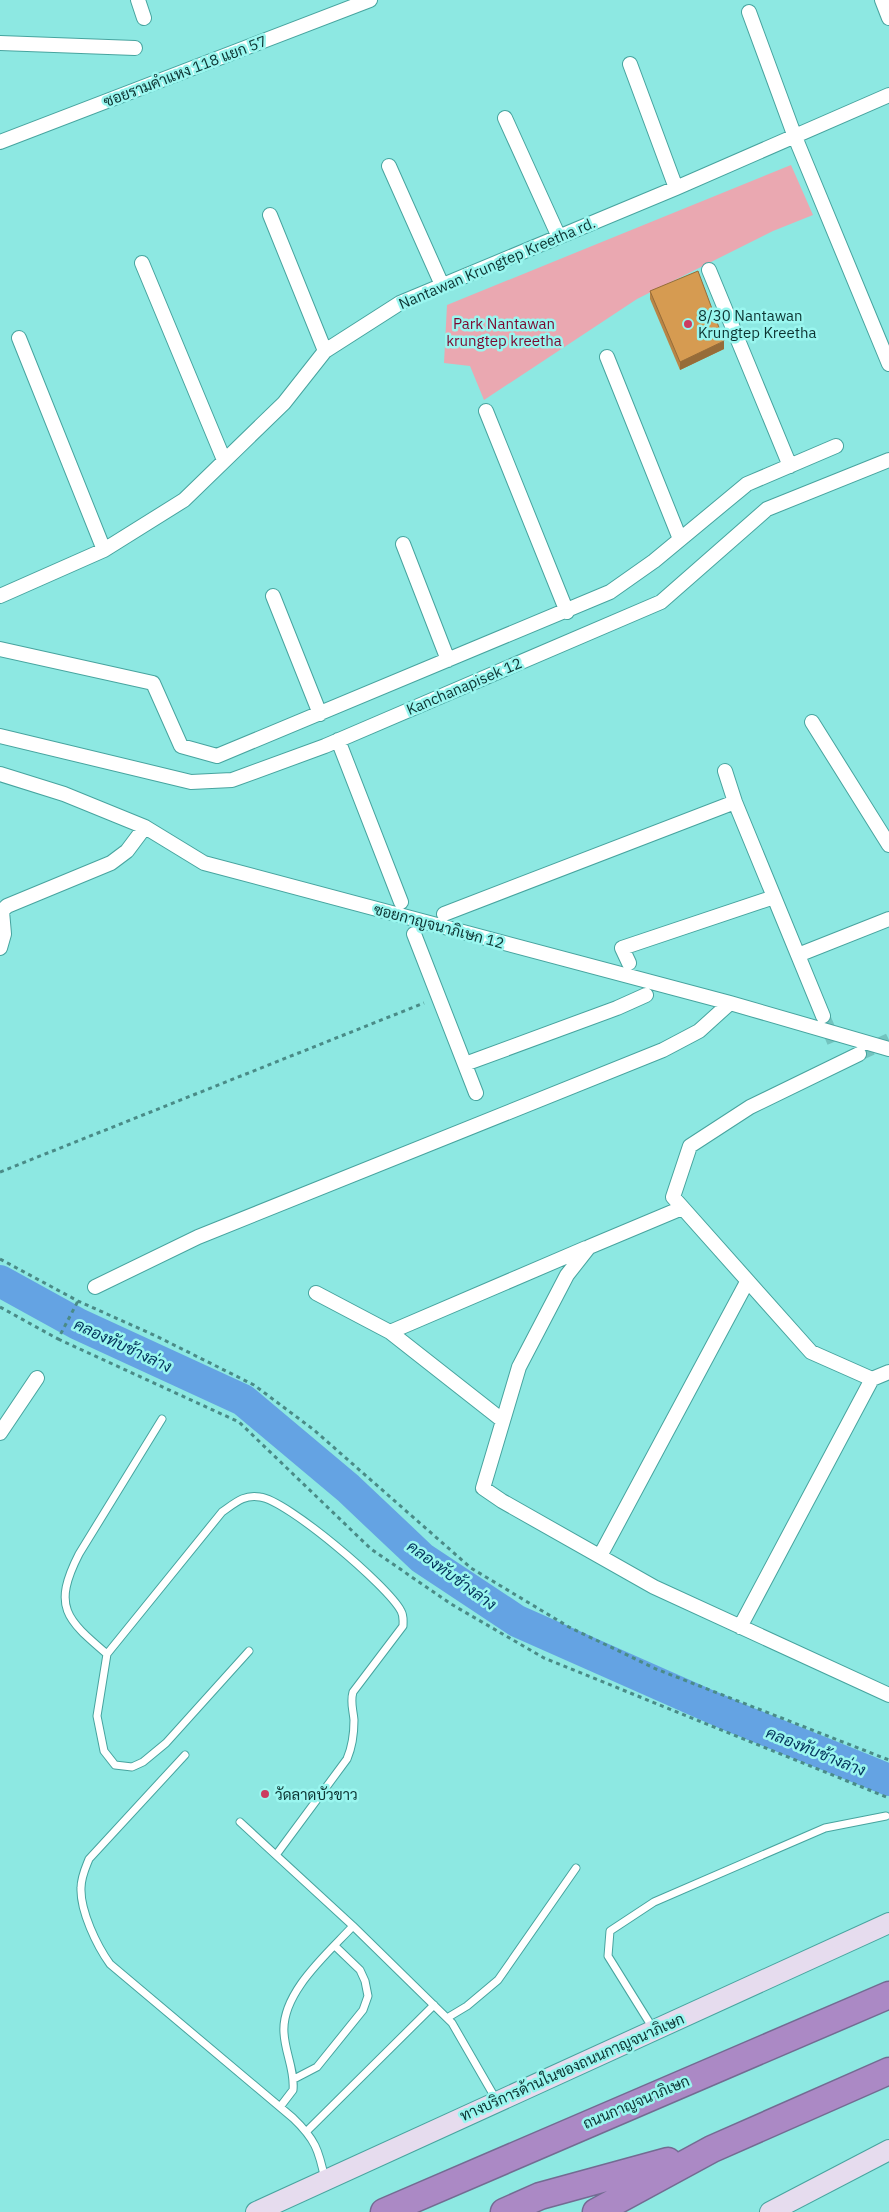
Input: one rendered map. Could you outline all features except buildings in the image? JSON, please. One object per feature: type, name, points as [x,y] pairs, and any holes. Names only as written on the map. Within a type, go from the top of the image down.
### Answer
[{"type":"highway","name":"ถนนกาญจนาภิเษก","points":[[384,2212],[889,1995]]},
{"type":"highway","points":[[596,2212],[712,2149],[889,2071]]},
{"type":"highway","points":[[504,2212],[540,2196],[712,2149]]},
{"type":"main road","name":"ทางบริการด้านในของถนนกาญจนาภิเษก","points":[[256,2212],[889,1923]]},
{"type":"main road","points":[[770,2212],[889,2150]]},
{"type":"street","points":[[138,0],[144,18]]},
{"type":"street","name":"ซอยรามคำแหง 118 แยก 57","points":[[0,142],[370,0]]},
{"type":"street","points":[[882,0],[889,18]]},
{"type":"street","points":[[749,12],[795,137],[889,364]]},
{"type":"street","points":[[0,42],[135,48]]},
{"type":"street","points":[[630,64],[676,188]]},
{"type":"street","name":"Nantawan Krungtep Kreetha rd.","points":[[0,596],[104,550],[184,500],[284,402],[325,351],[400,303],[676,188],[889,95]]},
{"type":"street","points":[[506,118],[559,237]]},
{"type":"street","points":[[389,166],[442,285]]},
{"type":"street","points":[[270,215],[325,351]]},
{"type":"street","points":[[142,263],[224,460]]},
{"type":"street","points":[[708,270],[790,466]]},
{"type":"street","points":[[20,338],[104,550]]},
{"type":"street","points":[[607,357],[680,539]]},
{"type":"street","points":[[486,410],[567,612]]},
{"type":"street","points":[[0,649],[153,682],[181,746],[217,756],[567,612],[610,592],[654,561],[747,484],[836,446]]},
{"type":"street","name":"Kanchanapisek 12","points":[[0,736],[191,782],[232,780],[338,740],[661,602],[767,509],[889,460]]},
{"type":"street","points":[[403,544],[448,660]]},
{"type":"street","points":[[273,596],[320,714]]},
{"type":"street","points":[[812,722],[889,845]]},
{"type":"street","points":[[338,740],[402,902]]},
{"type":"street","points":[[725,771],[735,802],[823,1016]]},
{"type":"street","name":"ซอยกาญจนาภิเษก 12","points":[[0,774],[64,794],[146,827],[204,863],[730,1003],[889,1049]]},
{"type":"street","points":[[444,914],[735,802]]},
{"type":"street","points":[[0,948],[4,934],[2,911],[7,906],[111,863],[127,851],[146,827]]},
{"type":"street","points":[[629,963],[622,948],[774,897]]},
{"type":"street","points":[[798,955],[889,919]]},
{"type":"street","points":[[413,929],[476,1093]]},
{"type":"street","points":[[465,1064],[617,1008],[646,995]]},
{"type":"street","points":[[95,1287],[198,1237],[664,1050],[699,1031],[730,1003]]},
{"type":"street","points":[[859,1054],[750,1107],[690,1146],[673,1197],[811,1352],[872,1378],[889,1372]]},
{"type":"street","points":[[390,1332],[682,1208]]},
{"type":"street","points":[[589,1247],[566,1275],[518,1367],[483,1488],[502,1501],[654,1588],[888,1691]]},
{"type":"street","points":[[600,1556],[748,1282]]},
{"type":"street","points":[[316,1293],[390,1332],[502,1420]]},
{"type":"street","points":[[0,1433],[37,1378]]},
{"type":"street","points":[[740,1627],[872,1378]]},
{"type":"lane","points":[[107,1654],[76,1628],[66,1609],[64,1592],[68,1575],[79,1554],[162,1419]]},
{"type":"lane","points":[[249,1651],[166,1743],[143,1762],[132,1767],[116,1766],[104,1751],[97,1716],[107,1654],[222,1512],[244,1496],[262,1497],[314,1527],[392,1597],[403,1613],[403,1626],[353,1692],[350,1702],[354,1718],[353,1744],[347,1759],[276,1855]]},
{"type":"lane","points":[[185,1755],[89,1859],[82,1874],[80,1890],[85,1910],[100,1950],[110,1964],[280,2107],[307,2132],[319,2151],[325,2180]]},
{"type":"lane","points":[[654,2030],[608,1956],[610,1931],[654,1902],[825,1828],[886,1816]]},
{"type":"lane","points":[[240,1822],[353,1926],[452,2023],[497,2101]]},
{"type":"lane","points":[[447,2018],[467,2006],[498,1980],[576,1868]]},
{"type":"lane","points":[[280,2107],[293,2090],[294,2079],[284,2035],[283,2017],[292,1996],[353,1926]]},
{"type":"lane","points":[[294,2079],[317,2067],[363,2010],[368,1996],[365,1981],[360,1970],[335,1946]]},
{"type":"lane","points":[[307,2132],[434,2006]]},
{"type":"path","points":[[0,1172],[439,998]]},
{"type":"path","points":[[0,1259],[78,1302],[156,1336],[254,1385],[314,1430],[471,1568],[569,1627],[656,1669],[889,1760]]},
{"type":"path","points":[[58,1339],[78,1302]]},
{"type":"path","points":[[0,1307],[58,1339],[239,1422],[370,1549],[451,1604],[544,1658],[889,1798]]},
{"type":"green space","name":"Park Nantawan krungtep kreetha","points":[[791,165],[813,215],[773,231],[637,299],[484,400],[470,366],[444,363],[447,305]]},
{"type":"waterway","name":"คลองทับช้างล่าง","points":[[0,1281],[78,1324],[243,1400],[348,1488],[422,1558],[517,1621],[736,1718],[889,1780]]},
{"type":"tunnel","points":[[823,1016],[834,1042]]},
{"type":"tunnel","points":[[859,1054],[889,1040]]},
{"type":"place","name":"8/30 Nantawan Krungtep Kreetha","points":[[688,324]]},
{"type":"place","name":"วัดลาดบัวขาว","points":[[265,1794]]}]
